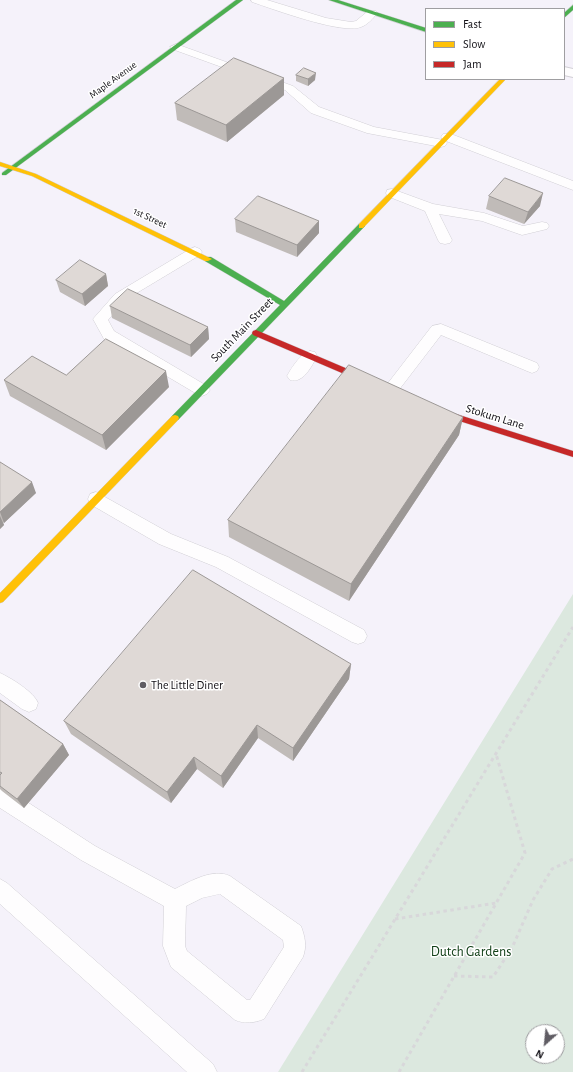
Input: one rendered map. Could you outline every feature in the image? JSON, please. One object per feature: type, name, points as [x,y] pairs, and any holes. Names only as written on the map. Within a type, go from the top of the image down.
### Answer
[{"type":"street","name":"Maple Avenue","points":[[0,177],[240,0]]},
{"type":"street","points":[[332,0],[425,30]]},
{"type":"street","points":[[565,15],[573,7]]},
{"type":"street","name":"South Main Street","points":[[0,598],[502,80]]},
{"type":"street","name":"1st Street","points":[[0,164],[34,176],[195,252],[284,304]]},
{"type":"street","points":[[256,333],[394,392]]},
{"type":"street","name":"Stokum Lane","points":[[427,407],[441,413],[573,454]]},
{"type":"lane","points":[[256,0],[331,22],[351,26],[358,25],[372,12]]},
{"type":"lane","points":[[176,47],[290,88],[315,110],[364,128],[444,140],[573,186]]},
{"type":"lane","points":[[392,193],[430,208],[484,217],[522,231],[542,226]]},
{"type":"lane","points":[[430,208],[445,240]]},
{"type":"lane","points":[[195,252],[120,297],[100,319],[109,335],[202,390]]},
{"type":"lane","points":[[394,392],[437,330],[441,329],[532,367]]},
{"type":"lane","points":[[295,376],[310,356]]},
{"type":"lane","points":[[96,499],[165,539],[222,562],[358,636]]},
{"type":"lane","points":[[0,682],[29,703]]},
{"type":"lane","points":[[0,796],[88,853],[175,900]]},
{"type":"lane","points":[[223,882],[293,934],[295,948],[256,1011],[243,1012],[179,959],[174,946],[175,900],[200,888],[223,882]]},
{"type":"lane","points":[[0,890],[205,1072]]},
{"type":"path","points":[[302,1072],[573,627]]},
{"type":"path","points":[[399,1072],[525,853],[496,754]]},
{"type":"path","points":[[454,976],[493,977],[512,948],[533,900],[552,869],[573,859]]},
{"type":"path","points":[[395,919],[496,903]]},
{"type":"green space","name":"Dutch Gardens","points":[[573,594],[573,1072],[278,1072]]},
{"type":"building","points":[[234,58],[284,78],[226,125],[175,103]]},
{"type":"building","points":[[304,68],[316,73],[308,79],[296,75]]},
{"type":"building","points":[[505,178],[543,193],[528,212],[489,196]]},
{"type":"building","points":[[258,196],[319,221],[297,245],[235,219]]},
{"type":"building","points":[[80,260],[106,274],[82,294],[56,280]]},
{"type":"building","points":[[128,289],[208,327],[190,345],[110,306]]},
{"type":"building","points":[[106,339],[166,371],[102,435],[4,380],[32,356],[66,375]]},
{"type":"building","points":[[349,365],[463,417],[351,584],[228,520]]},
{"type":"building","points":[[0,462],[32,482],[0,512]]},
{"type":"building","points":[[193,570],[351,664],[293,748],[257,725],[221,776],[194,757],[167,792],[64,721]]},
{"type":"building","points":[[0,700],[63,744],[17,799],[0,786],[0,775],[2,773],[0,772]]},
{"type":"traffic: fast","points":[[4,174],[240,0]]},
{"type":"traffic: fast","points":[[332,0],[425,30]]},
{"type":"traffic: fast","points":[[565,15],[573,7]]},
{"type":"traffic: fast","points":[[175,418],[361,226]]},
{"type":"traffic: fast","points":[[208,259],[284,304]]},
{"type":"traffic: slow","points":[[361,226],[502,80]]},
{"type":"traffic: slow","points":[[0,164],[34,175],[208,259]]},
{"type":"traffic: slow","points":[[0,599],[175,418]]},
{"type":"traffic: jam","points":[[256,333],[373,383]]},
{"type":"traffic: jam","points":[[434,410],[573,454]]},
{"type":"place","name":"The Little Diner","points":[[143,685]]}]
